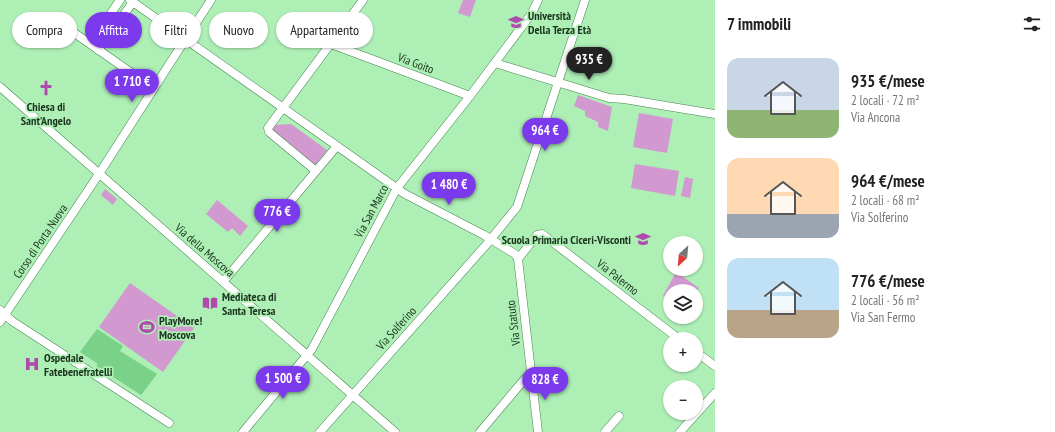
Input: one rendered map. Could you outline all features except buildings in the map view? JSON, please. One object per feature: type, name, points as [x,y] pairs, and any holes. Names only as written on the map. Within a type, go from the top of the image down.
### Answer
[{"type":"street","points":[[112,12],[120,0]]},
{"type":"street","points":[[201,15],[211,0]]},
{"type":"street","points":[[354,12],[363,0]]},
{"type":"street","name":"Via San Marco","points":[[243,432],[312,349],[397,188],[495,63],[534,10],[538,0]]},
{"type":"street","points":[[558,82],[584,0]]},
{"type":"street","points":[[98,50],[132,1],[150,14]]},
{"type":"street","points":[[95,48],[153,88],[179,48]]},
{"type":"street","points":[[199,48],[409,197],[512,251],[518,259]]},
{"type":"street","points":[[316,171],[269,132],[268,128],[328,48]]},
{"type":"street","name":"Via Goito","points":[[342,48],[470,96]]},
{"type":"street","points":[[495,63],[609,98],[618,98],[715,114]]},
{"type":"street","name":"Via Solferino","points":[[320,432],[513,212],[558,82]]},
{"type":"street","name":"Via della Moscova","points":[[0,88],[395,432]]},
{"type":"street","name":"Corso di Porta Nuova","points":[[0,322],[2,312],[99,174],[153,88]]},
{"type":"street","points":[[223,282],[337,146]]},
{"type":"street","name":"Via Palermo","points":[[518,259],[536,236],[542,234],[670,332]]},
{"type":"street","name":"Via Statuto","points":[[518,259],[538,432]]},
{"type":"street","points":[[2,312],[169,423]]},
{"type":"street","points":[[703,357],[715,366]]},
{"type":"street","points":[[480,432],[531,373]]},
{"type":"street","points":[[680,432],[715,393]]},
{"type":"street","points":[[605,432],[619,416]]},
{"type":"shaded area","points":[[463,0],[476,0],[470,17],[458,13]]},
{"type":"shaded area","points":[[578,95],[612,107],[608,131],[598,127],[598,122],[585,116],[585,111],[574,106]]},
{"type":"shaded area","points":[[639,113],[673,119],[667,153],[633,147]]},
{"type":"shaded area","points":[[291,124],[327,150],[317,164],[311,164],[270,130],[274,125]]},
{"type":"shaded area","points":[[635,164],[679,171],[675,196],[631,188]]},
{"type":"shaded area","points":[[685,177],[693,179],[690,198],[681,196]]},
{"type":"shaded area","points":[[105,189],[117,199],[113,205],[101,195]]},
{"type":"shaded area","points":[[217,200],[248,226],[240,236],[232,228],[228,232],[206,214]]},
{"type":"shaded area","points":[[674,276],[682,276],[693,284],[670,284]]},
{"type":"shaded area","name":"PlayMore! Moscova","points":[[130,283],[194,328],[163,372],[99,327]]},
{"type":"shaded area","points":[[97,329],[123,346],[120,351],[157,374],[141,395],[96,366],[98,364],[80,352]]},
{"type":"place","name":"Università Della Terza Età","points":[[516,22]]},
{"type":"place","name":"Chiesa di Sant'Angelo","points":[[46,88]]},
{"type":"place","name":"Scuola Primaria Ciceri-Visconti","points":[[643,239]]},
{"type":"place","name":"Mediateca di Santa Teresa","points":[[210,303]]},
{"type":"place","name":"PlayMore! Moscova","points":[[147,327]]},
{"type":"place","name":"Ospedale Fatebenefratelli","points":[[32,364]]}]
